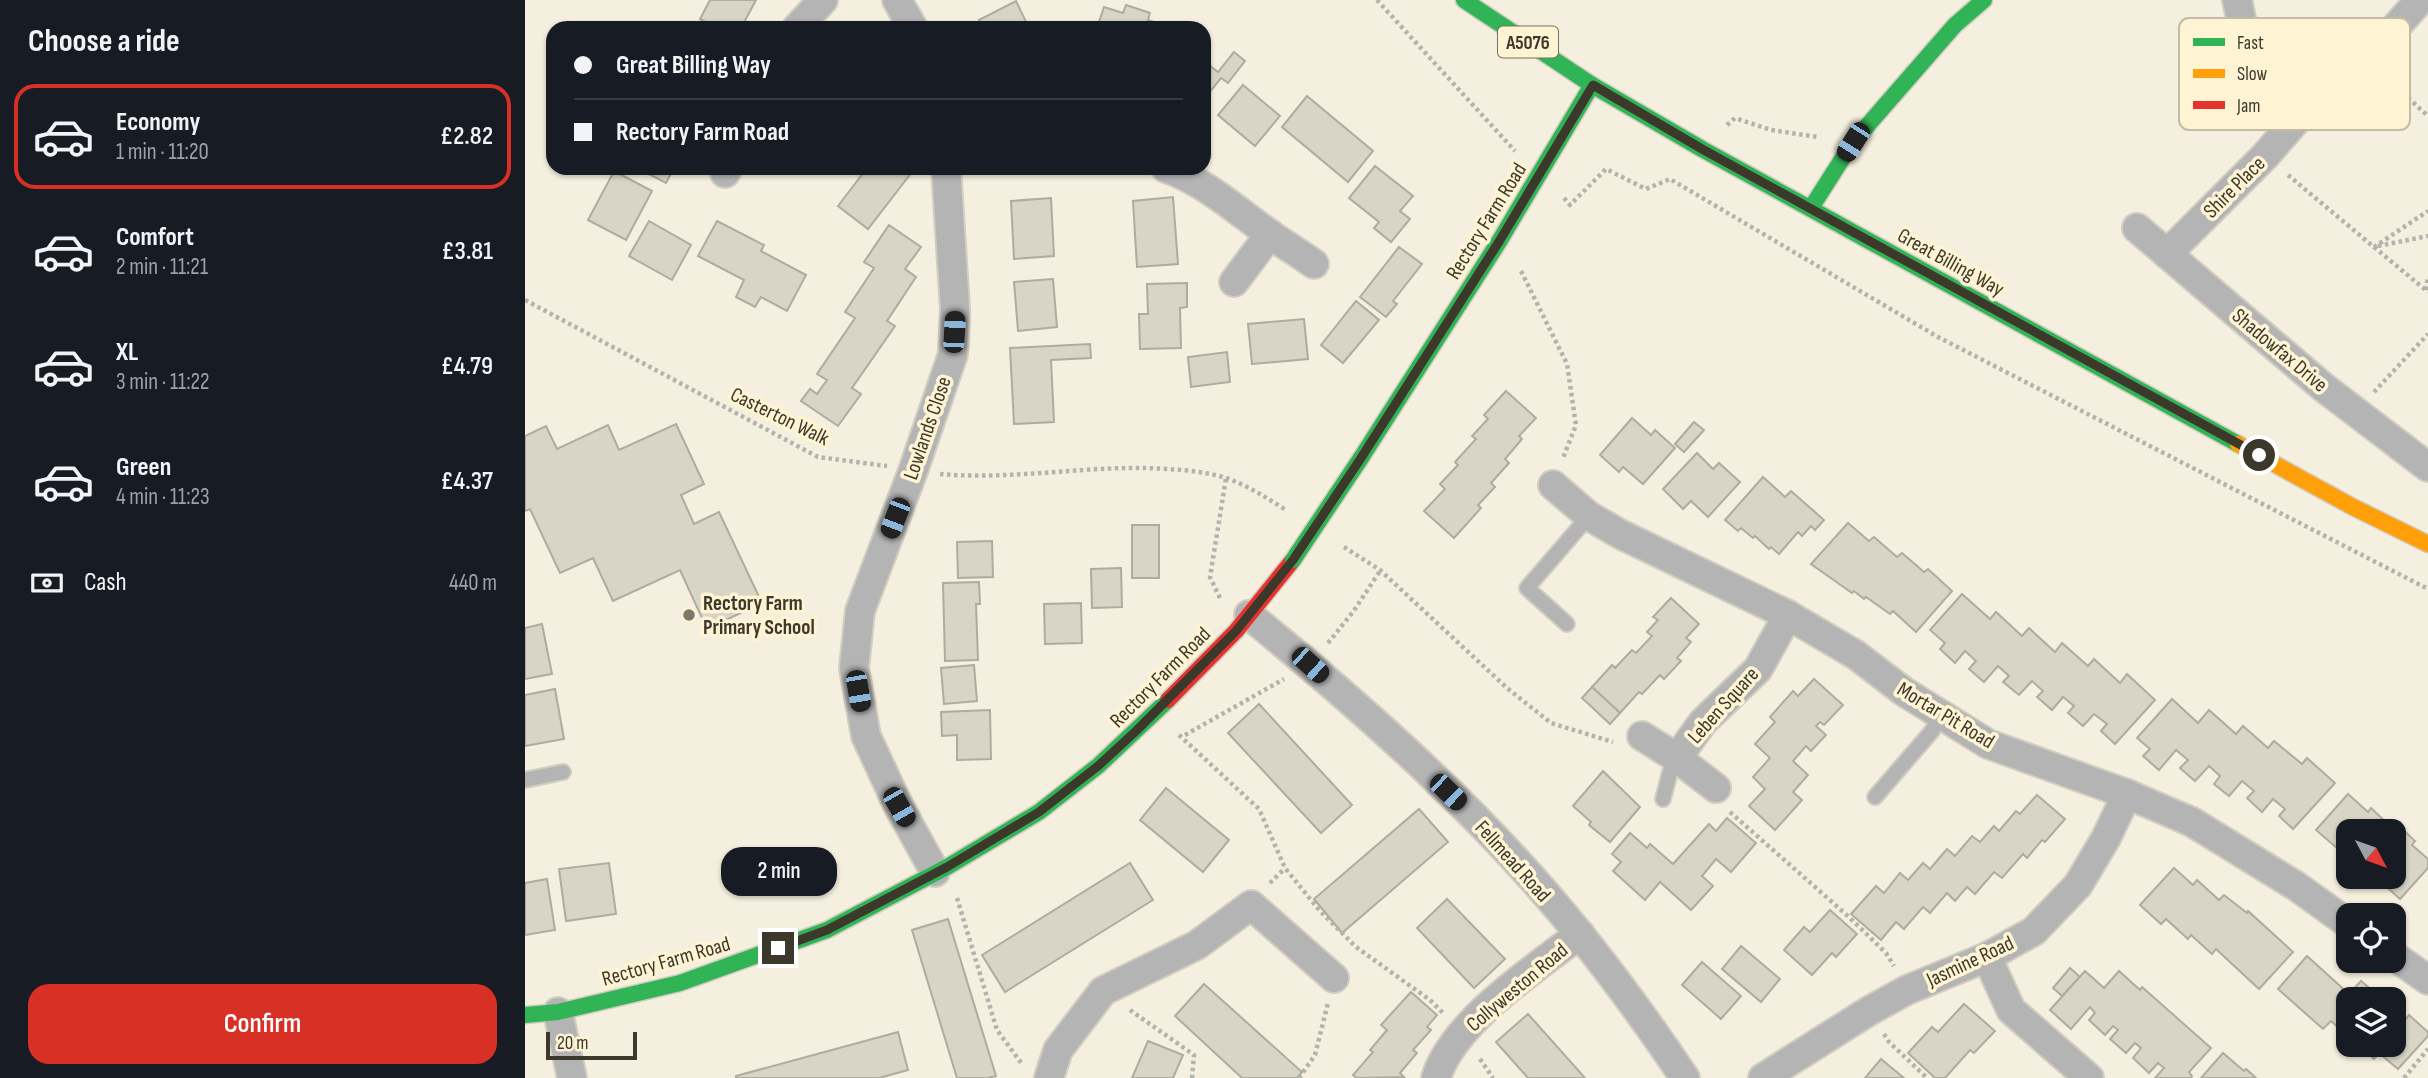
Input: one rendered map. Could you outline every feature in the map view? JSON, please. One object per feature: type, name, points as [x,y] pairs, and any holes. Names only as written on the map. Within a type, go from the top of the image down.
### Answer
[{"type":"street","points":[[804,21],[823,0]]},
{"type":"street","points":[[897,0],[909,21]]},
{"type":"street","name":"Great Billing Way","points":[[1464,0],[1593,85],[1702,149],[2353,507],[2428,544]]},
{"type":"street","points":[[1811,208],[1853,142],[1955,25],[1984,0]]},
{"type":"street","points":[[2237,0],[2241,18]]},
{"type":"street","name":"Shire Place","points":[[2404,18],[2420,0]]},
{"type":"street","name":"Rectory Farm Road","points":[[525,1015],[558,1012],[680,983],[827,930],[941,869],[1039,812],[1098,766],[1154,714],[1242,623],[1293,560],[1500,240],[1593,85]]},
{"type":"street","name":"Shire Place","points":[[2167,254],[2288,130]]},
{"type":"street","name":"Lowlands Close","points":[[941,869],[899,807],[866,736],[854,668],[860,611],[913,471],[953,354],[955,309],[946,175]]},
{"type":"street","points":[[1185,175],[1226,200],[1314,264]]},
{"type":"street","name":"Shadowfax Drive","points":[[2137,228],[2355,412],[2428,467]]},
{"type":"street","points":[[1234,282],[1270,234]]},
{"type":"street","name":"Mortar Pit Road","points":[[1553,485],[1589,516],[1620,534],[1788,615],[1856,655],[1903,691],[1988,744],[2127,794],[2192,822],[2296,886],[2336,915]]},
{"type":"street","name":"Leben Square","points":[[1677,758],[1703,722],[1758,669],[1788,615]]},
{"type":"street","name":"Fellmead Road","points":[[1242,623],[1310,665],[1486,829],[1580,934],[1636,1006],[1685,1078]]},
{"type":"street","name":"Leben Square","points":[[1642,736],[1677,758],[1716,789]]},
{"type":"street","name":"Jasmine Road","points":[[1763,1078],[1907,990],[1987,957],[2034,931],[2078,884],[2106,838],[2127,794]]},
{"type":"street","points":[[1037,1073],[1103,991],[1197,945],[1251,905],[1334,978]]},
{"type":"street","name":"Collyweston Road","points":[[1436,1078],[1440,1064],[1462,1033],[1510,987],[1580,934]]},
{"type":"street","points":[[1987,957],[2011,1010],[2089,1078]]},
{"type":"street","points":[[2406,965],[2428,981]]},
{"type":"street","points":[[558,1012],[572,1078]]},
{"type":"lane","points":[[1567,624],[1527,588],[1589,516]]},
{"type":"lane","points":[[1875,797],[1932,731],[1941,715]]},
{"type":"lane","points":[[1663,799],[1669,772],[1677,758]]},
{"type":"lane","points":[[525,780],[563,772]]},
{"type":"path","points":[[1377,0],[1517,153],[1570,205],[1606,169],[1646,188],[1670,179],[1938,337],[2428,589]]},
{"type":"path","points":[[2410,100],[2428,116]]},
{"type":"path","points":[[2265,156],[2427,292]]},
{"type":"path","points":[[2374,247],[2428,211]]},
{"type":"path","points":[[2374,247],[2428,236]]},
{"type":"path","points":[[1500,240],[1517,262],[1567,364],[1576,425],[1553,485]]},
{"type":"path","points":[[2427,292],[2428,276]]},
{"type":"path","name":"Casterton Walk","points":[[525,300],[818,457],[970,477],[1109,468],[1175,469],[1226,478],[1252,488]]},
{"type":"path","points":[[2355,412],[2428,334]]},
{"type":"path","points":[[1226,478],[1210,578],[1242,623]]},
{"type":"path","points":[[1181,737],[1310,665],[1353,612],[1380,570]]},
{"type":"path","points":[[1154,714],[1259,809],[1285,868],[1320,911],[1356,947],[1430,1000],[1462,1033],[1493,1078]]},
{"type":"path","points":[[941,869],[997,1030],[1037,1073]]},
{"type":"path","points":[[1299,1078],[1315,1055],[1334,978],[1356,947]]},
{"type":"path","points":[[1103,991],[1194,1055],[1192,1078]]},
{"type":"path","points":[[1869,1011],[1889,1042],[1927,1078]]},
{"type":"path","points":[[2404,1078],[2428,1049]]},
{"type":"building","points":[[710,0],[756,0],[745,21],[700,19]]},
{"type":"building","points":[[1016,1],[1026,21],[980,21]]},
{"type":"building","points":[[1126,5],[1150,13],[1148,20],[1151,21],[1099,21],[1104,7],[1123,13]]},
{"type":"building","points":[[1234,52],[1245,61],[1228,83],[1221,78],[1211,90],[1211,66],[1218,72]]},
{"type":"building","points":[[1243,85],[1280,116],[1255,146],[1218,115]]},
{"type":"building","points":[[1307,96],[1373,151],[1348,182],[1282,127]]},
{"type":"building","points":[[1375,166],[1413,196],[1400,211],[1410,219],[1391,242],[1374,228],[1379,222],[1349,198]]},
{"type":"building","points":[[612,175],[622,175],[652,191],[626,240],[588,220]]},
{"type":"building","points":[[651,175],[670,175],[666,183]]},
{"type":"building","points":[[862,175],[910,175],[868,229],[838,206]]},
{"type":"building","points":[[1173,197],[1178,264],[1137,267],[1133,201]]},
{"type":"building","points":[[1051,198],[1054,256],[1014,259],[1011,201]]},
{"type":"building","points":[[649,221],[691,245],[672,280],[629,256]]},
{"type":"building","points":[[717,221],[764,245],[761,251],[806,275],[787,311],[761,297],[755,307],[736,297],[744,280],[698,256]]},
{"type":"building","points":[[889,225],[921,247],[905,269],[916,277],[887,321],[895,326],[852,388],[861,394],[838,426],[801,401],[810,389],[817,394],[827,380],[817,374],[855,318],[845,312],[874,268],[864,262]]},
{"type":"building","points":[[1399,247],[1422,264],[1393,301],[1397,304],[1386,317],[1360,297]]},
{"type":"building","points":[[1053,279],[1057,327],[1018,331],[1014,282]]},
{"type":"building","points":[[1187,283],[1187,307],[1180,308],[1181,348],[1140,349],[1139,314],[1148,314],[1147,284]]},
{"type":"building","points":[[1356,301],[1379,320],[1343,363],[1321,345]]},
{"type":"building","points":[[1304,319],[1308,359],[1252,364],[1248,324]]},
{"type":"building","points":[[1090,344],[1091,358],[1051,360],[1054,422],[1014,424],[1010,348]]},
{"type":"building","points":[[1227,352],[1230,382],[1191,387],[1188,357]]},
{"type":"building","points":[[1506,391],[1536,418],[1519,436],[1522,439],[1505,459],[1509,463],[1491,483],[1495,487],[1478,505],[1481,508],[1454,538],[1424,511],[1445,489],[1440,484],[1458,465],[1455,462],[1476,439],[1472,436],[1488,419],[1484,415]]},
{"type":"building","points":[[1632,418],[1651,435],[1655,430],[1675,448],[1643,484],[1623,467],[1619,472],[1600,455]]},
{"type":"building","points":[[1694,422],[1704,430],[1684,452],[1675,444]]},
{"type":"building","name":"Rectory Farm Primary School","points":[[676,424],[704,484],[681,495],[694,524],[719,512],[762,603],[707,629],[680,570],[613,601],[593,558],[560,573],[530,509],[525,511],[525,436],[546,426],[557,449],[608,425],[619,450]]},
{"type":"building","points":[[1697,453],[1713,469],[1719,463],[1740,482],[1708,517],[1691,501],[1683,509],[1663,489]]},
{"type":"building","points":[[1763,477],[1785,497],[1791,491],[1824,520],[1815,530],[1811,526],[1802,536],[1798,532],[1779,554],[1755,536],[1753,538],[1741,528],[1738,531],[1725,520]]},
{"type":"building","points":[[1848,523],[1869,541],[1874,537],[1897,557],[1902,553],[1924,572],[1928,569],[1952,591],[1916,632],[1893,611],[1890,614],[1866,597],[1864,599],[1854,591],[1852,593],[1811,564]]},
{"type":"building","points":[[1132,525],[1159,525],[1159,578],[1132,578]]},
{"type":"building","points":[[992,541],[993,577],[958,578],[957,542]]},
{"type":"building","points":[[1121,568],[1122,607],[1092,608],[1091,569]]},
{"type":"building","points":[[979,582],[980,604],[976,604],[978,660],[945,661],[943,583]]},
{"type":"building","points":[[1962,594],[1990,619],[1996,612],[2022,636],[2029,628],[2055,652],[2062,643],[2088,666],[2094,659],[2120,683],[2127,674],[2155,700],[2115,744],[2101,731],[2107,724],[2094,714],[2083,726],[2068,713],[2074,706],[2063,697],[2052,710],[2037,697],[2043,691],[2032,681],[2019,695],[2003,682],[2009,676],[1998,666],[1984,682],[1969,669],[1976,661],[1965,651],[1955,663],[1940,649],[1945,643],[1930,630]]},
{"type":"building","points":[[1671,598],[1699,624],[1686,638],[1691,642],[1677,658],[1681,661],[1664,679],[1660,675],[1642,694],[1639,692],[1620,713],[1592,687],[1612,665],[1615,668],[1632,650],[1636,653],[1652,636],[1647,632],[1658,620],[1653,617]]},
{"type":"building","points":[[1081,603],[1082,643],[1045,644],[1044,604]]},
{"type":"building","points":[[542,624],[552,674],[525,679],[525,628]]},
{"type":"building","points":[[974,665],[977,701],[944,704],[941,668]]},
{"type":"building","points":[[1814,679],[1843,705],[1824,725],[1820,722],[1816,726],[1826,735],[1811,751],[1806,746],[1793,761],[1808,775],[1793,792],[1802,800],[1775,830],[1749,806],[1765,789],[1753,777],[1770,758],[1755,744],[1775,722],[1770,717],[1793,691],[1798,696]]},
{"type":"building","points":[[1592,687],[1620,713],[1610,724],[1582,698]]},
{"type":"building","points":[[555,689],[564,739],[525,746],[525,695]]},
{"type":"building","points":[[2172,699],[2198,723],[2209,710],[2236,734],[2243,726],[2268,748],[2274,741],[2302,764],[2307,758],[2335,783],[2293,829],[2279,816],[2285,809],[2273,799],[2262,812],[2247,798],[2254,791],[2242,781],[2229,796],[2214,784],[2220,776],[2209,766],[2195,781],[2180,768],[2188,760],[2176,750],[2159,770],[2143,756],[2150,749],[2137,738]]},
{"type":"building","points":[[1259,704],[1352,805],[1321,833],[1228,733]]},
{"type":"building","points":[[990,710],[991,759],[957,760],[957,735],[942,736],[941,712]]},
{"type":"building","points":[[1603,771],[1640,807],[1610,842],[1589,825],[1591,822],[1573,806]]},
{"type":"building","points":[[1166,788],[1229,840],[1203,872],[1140,820]]},
{"type":"building","points":[[2348,794],[2368,812],[2371,808],[2383,819],[2336,819],[2336,847],[2316,830]]},
{"type":"building","points":[[2037,795],[2065,819],[2027,858],[2023,854],[2002,878],[1994,872],[1975,894],[1967,887],[1955,901],[1947,893],[1930,913],[1923,907],[1904,929],[1896,922],[1881,940],[1851,914],[1876,886],[1884,893],[1900,873],[1908,880],[1923,863],[1930,869],[1947,849],[1955,856],[1972,836],[1980,842],[1994,826],[1999,831],[2016,811],[2020,814]]},
{"type":"building","points":[[1419,809],[1448,842],[1342,933],[1314,899]]},
{"type":"building","points":[[1727,818],[1756,843],[1731,872],[1716,859],[1702,876],[1713,886],[1691,910],[1660,882],[1645,900],[1613,871],[1621,862],[1612,854],[1630,833],[1647,848],[1650,844],[1673,864],[1709,824],[1716,831]]},
{"type":"building","points":[[2406,832],[2415,841],[2412,845],[2428,859],[2428,868],[2400,899],[2389,889],[2406,889]]},
{"type":"building","points":[[609,863],[616,914],[566,921],[559,869]]},
{"type":"building","points":[[1130,863],[1153,900],[1005,992],[982,955]]},
{"type":"building","points":[[2174,868],[2193,885],[2197,880],[2219,900],[2224,895],[2247,913],[2248,911],[2293,952],[2259,989],[2216,949],[2212,954],[2191,935],[2188,939],[2166,919],[2161,924],[2140,905]]},
{"type":"building","points":[[547,879],[555,930],[525,935],[525,883]]},
{"type":"building","points":[[1447,899],[1505,959],[1474,988],[1417,928]]},
{"type":"building","points":[[1830,910],[1857,934],[1836,957],[1832,953],[1812,975],[1784,950],[1804,927],[1810,932]]},
{"type":"building","points":[[948,919],[996,1076],[957,1078],[912,930]]},
{"type":"building","points":[[1741,946],[1780,979],[1761,1002],[1722,969]]},
{"type":"building","points":[[2307,956],[2341,987],[2336,987],[2336,1025],[2331,1021],[2323,1029],[2278,989]]},
{"type":"building","points":[[1702,962],[1741,996],[1721,1019],[1682,985]]},
{"type":"building","points":[[2070,968],[2080,977],[2062,996],[2053,988]]},
{"type":"building","points":[[2085,971],[2104,988],[2119,971],[2140,990],[2142,987],[2211,1048],[2189,1072],[2191,1078],[2155,1078],[2164,1068],[2158,1063],[2149,1073],[2133,1058],[2141,1048],[2135,1043],[2126,1053],[2110,1039],[2118,1030],[2113,1026],[2105,1035],[2089,1020],[2095,1013],[2090,1007],[2071,1029],[2050,1010]]},
{"type":"building","points":[[2361,981],[2368,987],[2355,987]]},
{"type":"building","points":[[1204,984],[1302,1072],[1297,1078],[1242,1078],[1175,1016]]},
{"type":"building","points":[[1411,992],[1437,1015],[1427,1027],[1431,1030],[1413,1050],[1417,1053],[1400,1073],[1404,1077],[1357,1078],[1353,1075],[1387,1030],[1381,1025]]},
{"type":"building","points":[[1964,1004],[1995,1031],[1974,1053],[1970,1050],[1945,1078],[1935,1078],[1908,1053],[1932,1027],[1938,1032]]},
{"type":"building","points":[[1528,1014],[1585,1078],[1528,1078],[1496,1042]]},
{"type":"building","points":[[2409,1015],[2428,1032],[2428,1036],[2398,1069],[2384,1057],[2406,1057],[2406,1019]]},
{"type":"building","points":[[898,1032],[908,1070],[879,1078],[736,1078],[736,1076]]},
{"type":"building","points":[[1148,1041],[1183,1055],[1173,1078],[1132,1078]]},
{"type":"building","points":[[2223,1053],[2244,1071],[2246,1069],[2256,1078],[2201,1078]]},
{"type":"building","points":[[1881,1059],[1904,1078],[1865,1078]]},
{"type":"traffic: fast","points":[[1464,0],[1592,85],[1702,149],[2238,444]]},
{"type":"traffic: fast","points":[[1811,208],[1853,142],[1955,25],[1984,0]]},
{"type":"traffic: fast","points":[[1361,458],[1500,240],[1592,85]]},
{"type":"traffic: fast","points":[[1293,560],[1361,458]]},
{"type":"traffic: fast","points":[[525,1015],[558,1012],[680,983],[827,930],[947,867],[1039,812],[1098,766],[1168,700]]},
{"type":"traffic: slow","points":[[2238,444],[2353,507],[2428,544]]},
{"type":"traffic: jam","points":[[1168,700],[1236,631],[1293,560]]},
{"type":"place","name":"Rectory Farm Primary School","points":[[689,615]]},
{"type":"route","points":[[778,948],[827,930],[947,867],[1039,812],[1098,766],[1236,631],[1293,560],[1361,458],[1500,240],[1593,85],[1702,149],[2259,455]]}]
